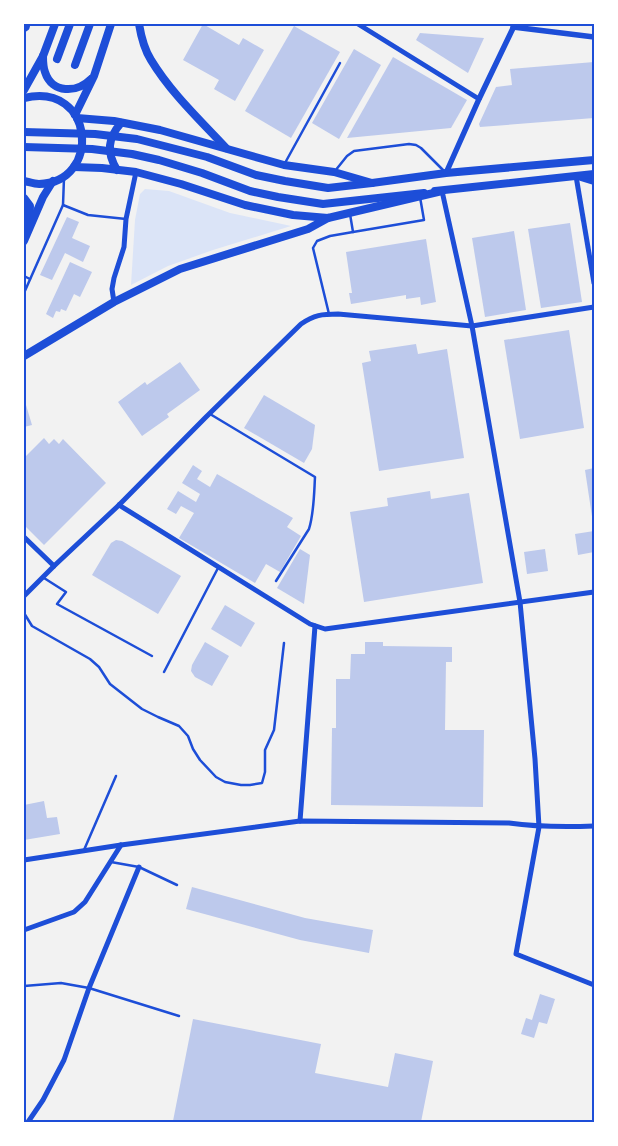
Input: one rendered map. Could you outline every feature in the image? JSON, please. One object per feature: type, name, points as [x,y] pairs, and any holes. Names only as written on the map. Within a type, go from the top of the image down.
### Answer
[{"type":"main road","points":[[24,90],[43,56],[55,24]]},
{"type":"main road","points":[[57,59],[70,24]]},
{"type":"main road","points":[[75,65],[90,24]]},
{"type":"main road","points":[[76,116],[94,76],[111,24]]},
{"type":"main road","points":[[139,24],[141,37],[150,59],[173,90],[227,149]]},
{"type":"main road","points":[[43,56],[45,73],[57,87],[68,90],[80,88],[94,76]]},
{"type":"main road","points":[[24,98],[40,95],[55,98],[68,106],[76,116],[83,139],[81,154],[74,167],[64,176],[53,182],[38,184],[24,181]]},
{"type":"main road","points":[[76,116],[160,130],[284,165],[334,172],[372,183]]},
{"type":"main road","points":[[117,170],[111,158],[110,143],[121,122]]},
{"type":"main road","points":[[24,132],[95,134],[137,139],[207,157],[256,175],[328,188],[446,173],[594,159]]},
{"type":"main road","points":[[24,146],[92,149],[132,154],[202,173],[250,191],[323,204],[594,174]]},
{"type":"main road","points":[[74,167],[136,172],[181,184],[252,207],[293,215],[328,218]]},
{"type":"main road","points":[[576,176],[594,181]]},
{"type":"main road","points":[[25,239],[53,182]]},
{"type":"main road","points":[[24,356],[114,302],[180,269],[308,230],[328,218],[442,191]]},
{"type":"main road","points":[[24,198],[30,206],[30,220],[25,239]]},
{"type":"street","points":[[24,30],[28,28],[28,24]]},
{"type":"street","points":[[358,24],[479,99]]},
{"type":"street","points":[[446,173],[514,25],[594,37]]},
{"type":"street","points":[[114,302],[112,288],[124,247],[126,219],[136,172]]},
{"type":"street","points":[[576,176],[594,283]]},
{"type":"street","points":[[442,191],[472,326],[520,602],[535,758],[539,826],[516,954],[594,985]]},
{"type":"street","points":[[24,596],[120,505],[301,324],[308,320],[318,315],[329,314],[472,326],[594,307]]},
{"type":"street","points":[[120,505],[315,626],[325,629],[594,592]]},
{"type":"street","points":[[24,537],[54,566]]},
{"type":"street","points":[[300,821],[315,626]]},
{"type":"street","points":[[24,860],[300,821],[509,823],[539,826],[594,826]]},
{"type":"street","points":[[24,930],[74,912],[85,902],[121,845]]},
{"type":"street","points":[[28,1122],[43,1100],[64,1060],[89,988],[139,867]]},
{"type":"lane","points":[[284,165],[340,63]]},
{"type":"lane","points":[[334,172],[347,156],[354,151],[409,144],[421,148],[446,173]]},
{"type":"lane","points":[[24,294],[62,205],[64,176]]},
{"type":"lane","points":[[329,314],[313,248],[317,241],[330,236],[424,220],[420,196]]},
{"type":"lane","points":[[62,205],[88,215],[126,219]]},
{"type":"lane","points":[[350,212],[352,232]]},
{"type":"lane","points":[[24,276],[30,279]]},
{"type":"lane","points":[[210,414],[315,477],[313,511],[309,529],[276,581]]},
{"type":"lane","points":[[164,672],[218,567]]},
{"type":"lane","points":[[42,577],[66,592],[58,604],[152,656]]},
{"type":"lane","points":[[24,613],[32,626],[90,659],[99,667],[110,684],[142,709],[179,726],[188,736],[200,760],[216,777],[225,782],[241,784],[250,785],[262,782],[265,772],[265,750],[274,730],[284,643]]},
{"type":"lane","points":[[83,852],[116,776]]},
{"type":"lane","points":[[111,862],[139,867],[177,885]]},
{"type":"lane","points":[[24,986],[61,983],[89,988],[179,1016]]},
{"type":"shaded area","points":[[145,189],[169,191],[230,213],[291,226],[168,266],[131,285],[135,220],[140,194]]},
{"type":"building","points":[[203,24],[239,45],[243,38],[264,50],[235,101],[214,89],[219,80],[183,60]]},
{"type":"building","points":[[294,26],[340,52],[291,138],[245,111]]},
{"type":"building","points":[[420,33],[484,38],[468,73],[416,40]]},
{"type":"building","points":[[354,49],[381,65],[339,139],[312,123]]},
{"type":"building","points":[[393,57],[467,100],[451,128],[347,138]]},
{"type":"building","points":[[594,62],[594,118],[480,127],[479,124],[496,87],[512,85],[510,69]]},
{"type":"building","points":[[67,217],[79,222],[72,238],[90,246],[83,262],[65,253],[52,280],[40,275]]},
{"type":"building","points":[[570,223],[582,302],[541,308],[528,229]]},
{"type":"building","points":[[514,231],[526,310],[485,317],[472,238]]},
{"type":"building","points":[[426,239],[436,302],[421,305],[420,297],[406,299],[406,295],[351,304],[349,293],[352,293],[346,252]]},
{"type":"building","points":[[70,262],[92,272],[80,297],[74,294],[66,311],[61,309],[60,312],[56,311],[53,318],[46,314]]},
{"type":"building","points":[[569,330],[584,428],[520,439],[504,340]]},
{"type":"building","points":[[416,344],[418,354],[447,349],[464,458],[379,471],[362,363],[371,361],[369,351]]},
{"type":"building","points":[[180,362],[200,390],[167,414],[169,417],[142,436],[118,402],[145,382],[147,385]]},
{"type":"building","points":[[264,395],[315,425],[312,449],[304,463],[244,428]]},
{"type":"building","points":[[26,405],[32,425],[24,427],[24,406]]},
{"type":"building","points":[[44,438],[49,444],[54,439],[59,444],[63,439],[106,483],[44,545],[24,525],[24,458]]},
{"type":"building","points":[[193,465],[202,471],[197,479],[210,487],[217,474],[293,518],[287,527],[301,536],[280,572],[266,564],[255,583],[179,538],[194,513],[181,506],[176,514],[167,509],[178,491],[196,502],[200,494],[182,483]]},
{"type":"building","points":[[594,468],[594,523],[593,523],[585,470]]},
{"type":"building","points":[[430,491],[431,499],[469,493],[483,583],[364,602],[350,512],[388,506],[387,498]]},
{"type":"building","points":[[594,531],[594,552],[578,555],[575,534]]},
{"type":"building","points":[[116,540],[122,541],[181,576],[158,614],[92,575],[111,543]]},
{"type":"building","points":[[300,549],[310,555],[304,604],[277,588]]},
{"type":"building","points":[[545,549],[548,571],[527,574],[524,552]]},
{"type":"building","points":[[225,605],[255,623],[241,647],[211,629]]},
{"type":"building","points":[[205,642],[229,656],[212,686],[195,677],[191,671],[192,665]]},
{"type":"building","points":[[365,642],[383,642],[383,646],[452,647],[452,662],[446,662],[445,730],[484,730],[483,807],[331,805],[332,728],[336,728],[336,679],[350,679],[351,654],[365,654]]},
{"type":"building","points":[[44,801],[47,818],[57,817],[60,834],[24,840],[24,805]]},
{"type":"building","points":[[192,887],[305,918],[373,930],[369,953],[300,940],[186,909]]},
{"type":"building","points":[[540,994],[555,999],[547,1024],[539,1022],[534,1038],[521,1034],[526,1018],[532,1020]]},
{"type":"building","points":[[193,1019],[321,1044],[315,1073],[388,1087],[395,1053],[433,1061],[421,1122],[173,1121]]}]
